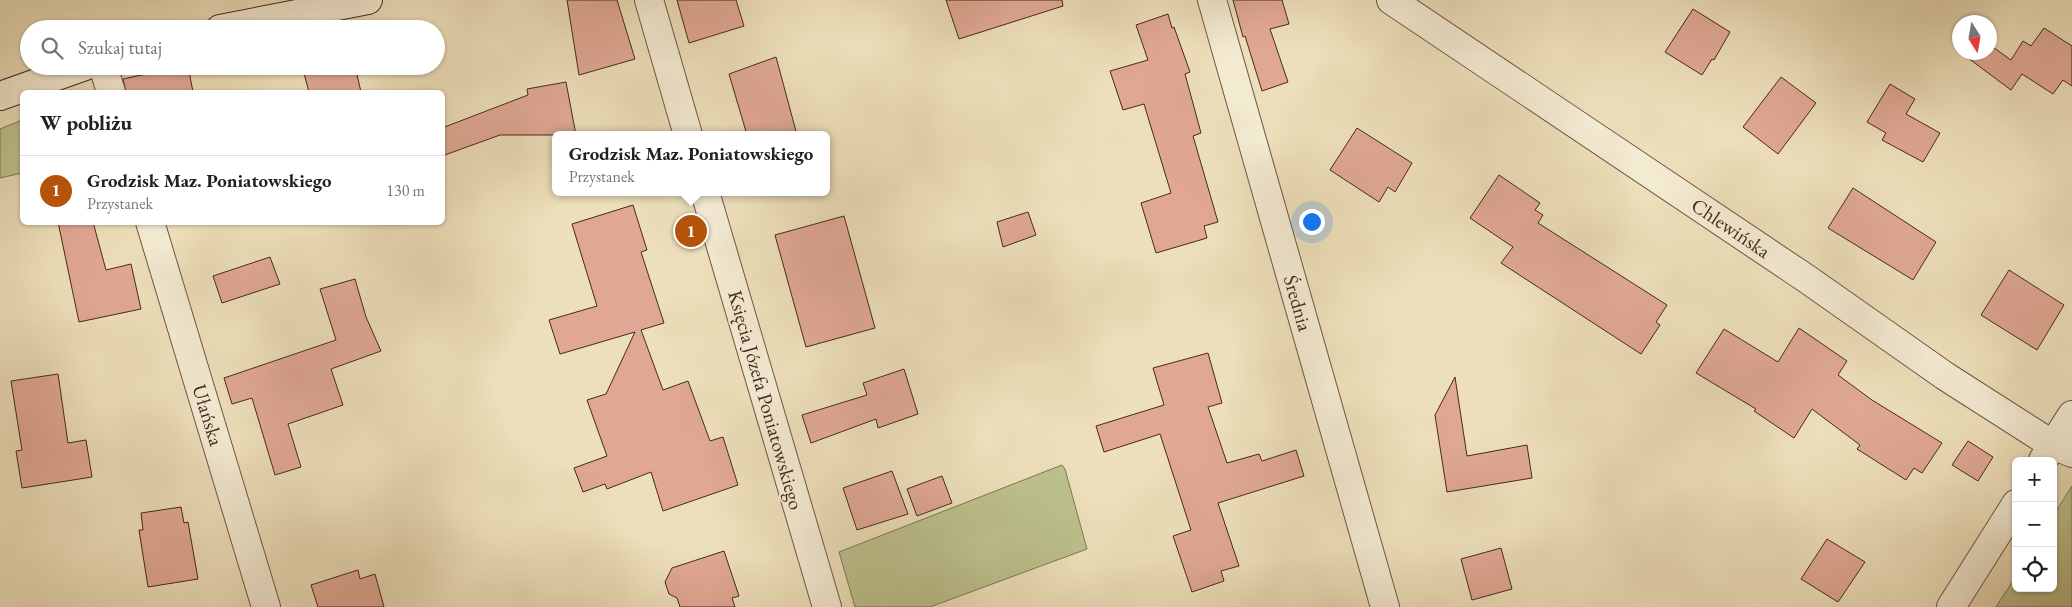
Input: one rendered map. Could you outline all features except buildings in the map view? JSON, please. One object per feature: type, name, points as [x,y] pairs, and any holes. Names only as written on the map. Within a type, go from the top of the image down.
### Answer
[{"type":"street","points":[[266,20],[368,0]]},
{"type":"street","points":[[648,0],[687,131]]},
{"type":"street","name":"Średnia","points":[[1212,0],[1385,607]]},
{"type":"street","name":"Chlewińska","points":[[1391,0],[1799,274],[2056,453]]},
{"type":"street","points":[[0,96],[60,75]]},
{"type":"street","points":[[106,75],[110,90]]},
{"type":"street","name":"Księcia Józefa Poniatowskiego","points":[[706,196],[827,607]]},
{"type":"street","name":"Ułańska","points":[[151,225],[266,607]]},
{"type":"street","points":[[2056,453],[2072,415]]},
{"type":"street","points":[[1951,607],[2012,510]]},
{"type":"green space","points":[[20,121],[20,173],[0,178],[0,129]]},
{"type":"green space","points":[[1062,465],[1065,469],[1087,549],[930,607],[855,607],[839,552]]},
{"type":"green space","points":[[2072,486],[2072,607],[1996,607],[2012,582],[2012,592],[2057,592],[2057,510]]},
{"type":"place","name":"Grodzisk Maz. Poniatowskiego","points":[[691,231]]}]
